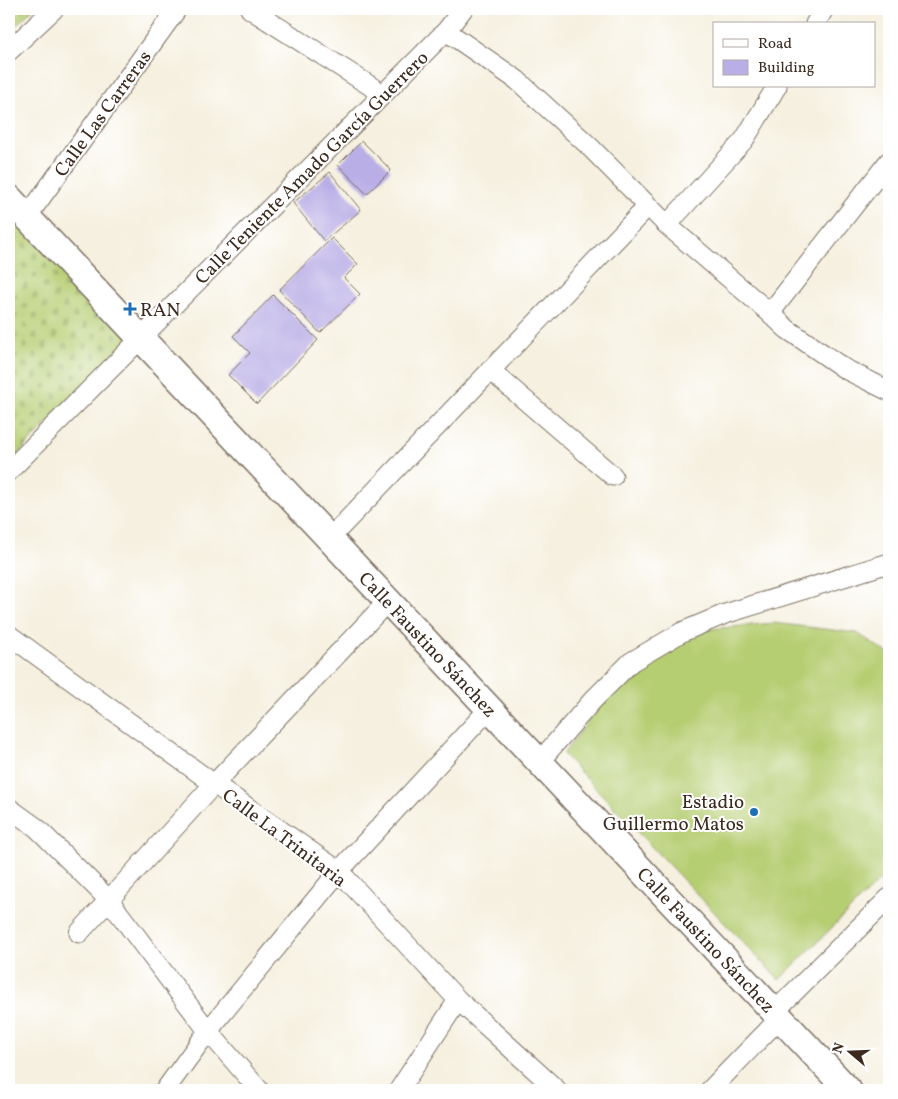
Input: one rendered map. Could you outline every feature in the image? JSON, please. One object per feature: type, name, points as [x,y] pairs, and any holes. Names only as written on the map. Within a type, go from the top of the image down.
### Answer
[{"type":"street","points":[[9,51],[54,9]]},
{"type":"street","name":"Calle Las Carreras","points":[[27,217],[177,9]]},
{"type":"street","points":[[250,9],[383,94]]},
{"type":"street","name":"Calle Teniente Amado García Guerrero","points":[[9,471],[446,31],[462,9]]},
{"type":"street","points":[[816,22],[824,9]]},
{"type":"street","points":[[446,31],[517,80],[588,145],[667,225],[787,329],[845,369],[889,391]]},
{"type":"street","points":[[667,225],[744,140],[776,88]]},
{"type":"street","points":[[770,313],[889,161]]},
{"type":"street","name":"Calle Faustino Sánchez","points":[[9,198],[848,1090]]},
{"type":"street","points":[[329,539],[648,206]]},
{"type":"street","points":[[490,370],[614,476]]},
{"type":"street","points":[[538,762],[593,700],[631,662],[682,632],[725,614],[889,563]]},
{"type":"street","points":[[79,933],[214,784],[388,601]]},
{"type":"street","name":"Calle La Trinitaria","points":[[9,635],[214,784],[339,871],[458,1000],[557,1090]]},
{"type":"street","points":[[165,1090],[208,1031],[339,871],[489,709]]},
{"type":"street","points":[[9,808],[37,828],[109,900],[208,1031],[259,1090]]},
{"type":"street","points":[[710,1090],[777,1015],[889,898]]},
{"type":"street","points":[[399,1090],[458,1000]]},
{"type":"green space","points":[[9,9],[33,9],[9,32]]},
{"type":"green space","points":[[9,214],[133,337],[9,463]]},
{"type":"green space","name":"Estadio Guillermo Matos","points":[[774,623],[857,633],[889,654],[889,871],[779,980],[563,754],[617,683],[700,630]]},
{"type":"building","points":[[362,141],[391,170],[367,194],[338,165]]},
{"type":"building","points":[[330,172],[361,210],[324,241],[293,203]]},
{"type":"building","points":[[332,238],[358,264],[344,278],[360,294],[320,333],[279,290]]},
{"type":"building","points":[[273,295],[318,340],[257,404],[228,375],[250,353],[233,336]]},
{"type":"place","name":"RAN","points":[[130,309]]},
{"type":"place","name":"Estadio Guillermo Matos","points":[[754,812]]}]
